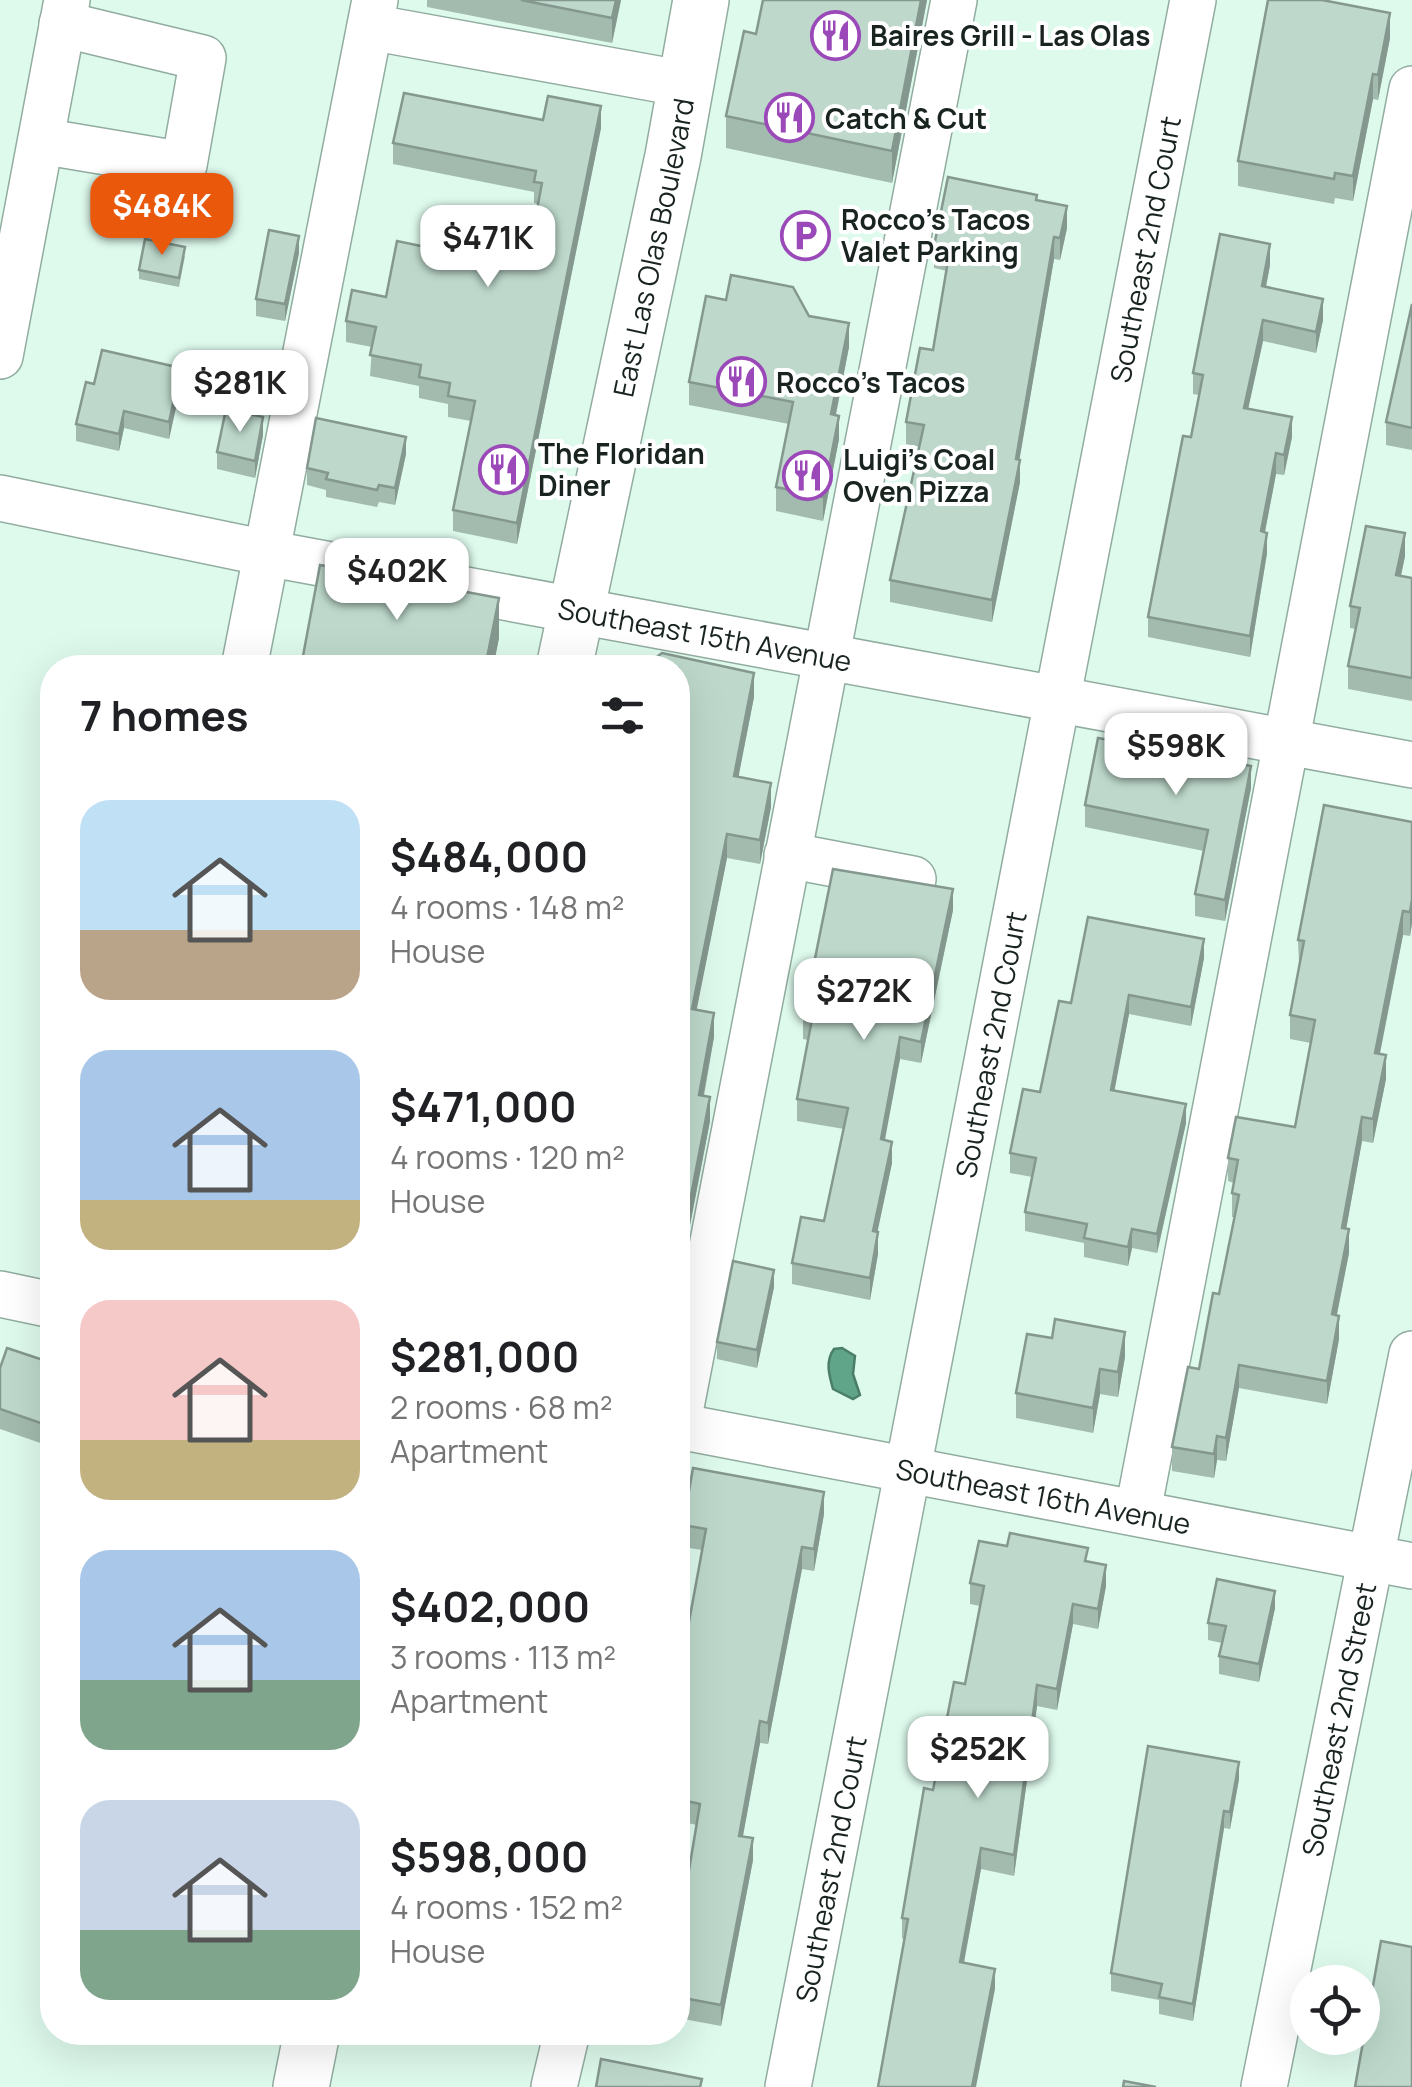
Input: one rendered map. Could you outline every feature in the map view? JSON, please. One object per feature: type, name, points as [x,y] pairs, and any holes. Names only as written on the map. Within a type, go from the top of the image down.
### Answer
[{"type":"main road","name":"East Las Olas Boulevard","points":[[567,655],[700,0]]},
{"type":"street","points":[[690,1361],[954,0]]},
{"type":"street","name":"Southeast 2nd Court","points":[[788,2087],[1193,0]]},
{"type":"street","points":[[0,356],[40,141],[64,12],[203,58],[184,165],[40,141]]},
{"type":"street","points":[[246,655],[372,14],[685,84]]},
{"type":"street","points":[[1138,1511],[1412,89]]},
{"type":"street","name":"Southeast 15th Avenue","points":[[0,498],[266,553],[1412,765]]},
{"type":"street","points":[[786,854],[913,878]]},
{"type":"street","points":[[0,1294],[40,1302]]},
{"type":"street","name":"Southeast 2nd Street","points":[[1264,2087],[1392,1562],[1412,1354]]},
{"type":"street","name":"Southeast 16th Avenue","points":[[690,1426],[1392,1562]]},
{"type":"street","points":[[554,2087],[564,2045]]},
{"type":"shaded area","points":[[842,1348],[855,1356],[853,1374],[860,1395],[853,1399],[833,1389],[830,1379],[831,1354]]},
{"type":"building","points":[[521,0],[616,0],[612,18]]},
{"type":"building","points":[[763,0],[921,0],[892,151],[726,116],[744,31],[756,34]]},
{"type":"building","points":[[1268,0],[1322,0],[1390,13],[1378,75],[1373,74],[1353,176],[1335,173],[1334,179],[1238,161]]},
{"type":"building","points":[[404,93],[543,120],[548,96],[601,106],[517,523],[453,510],[475,401],[448,396],[450,383],[419,377],[421,365],[370,355],[376,327],[346,321],[352,290],[386,297],[397,241],[526,268],[542,183],[534,182],[536,171],[393,143]]},
{"type":"building","points":[[948,177],[1037,195],[1036,200],[1067,206],[1060,238],[1054,237],[1016,459],[1020,460],[992,600],[890,580],[924,425],[906,422],[920,348],[933,350],[950,249],[934,246]]},
{"type":"building","points":[[269,230],[299,236],[285,304],[256,299]]},
{"type":"building","points":[[1220,234],[1270,244],[1262,286],[1323,299],[1316,332],[1263,320],[1244,408],[1292,417],[1284,455],[1276,453],[1261,531],[1267,533],[1250,636],[1148,617],[1183,436],[1191,437],[1203,375],[1193,373]]},
{"type":"building","points":[[145,239],[185,247],[179,278],[139,270]]},
{"type":"building","points":[[731,275],[793,287],[809,316],[849,323],[831,414],[839,416],[823,497],[776,487],[793,402],[689,382],[706,296],[726,300]]},
{"type":"building","points":[[1412,304],[1412,428],[1386,422]]},
{"type":"building","points":[[102,350],[181,368],[169,422],[124,411],[119,434],[76,424],[86,382],[94,384]]},
{"type":"building","points":[[226,409],[263,417],[255,461],[217,452]]},
{"type":"building","points":[[316,418],[406,437],[395,488],[379,485],[377,490],[326,479],[328,473],[307,468]]},
{"type":"building","points":[[1366,526],[1405,533],[1396,575],[1412,578],[1412,678],[1348,666],[1360,608],[1350,606]]},
{"type":"building","points":[[320,565],[499,598],[488,655],[303,655]]},
{"type":"building","points":[[690,659],[754,673],[734,776],[771,783],[760,840],[727,834],[692,1009],[714,1013],[699,1095],[710,1097],[690,1201]]},
{"type":"building","points":[[1098,738],[1251,766],[1225,900],[1195,894],[1208,830],[1085,805]]},
{"type":"building","points":[[1324,805],[1412,822],[1412,899],[1410,912],[1403,911],[1375,1053],[1386,1055],[1373,1119],[1362,1117],[1342,1228],[1349,1229],[1332,1314],[1339,1316],[1327,1381],[1239,1365],[1226,1438],[1217,1436],[1214,1454],[1172,1447],[1188,1367],[1199,1369],[1213,1293],[1219,1294],[1239,1195],[1232,1193],[1238,1160],[1228,1158],[1236,1117],[1295,1127],[1315,1020],[1290,1015],[1304,941],[1298,940]]},
{"type":"building","points":[[833,869],[953,889],[921,1042],[900,1037],[881,1139],[892,1142],[873,1231],[878,1232],[870,1278],[792,1263],[801,1217],[824,1221],[848,1108],[797,1099],[812,1019],[803,1018]]},
{"type":"building","points":[[1088,917],[1204,939],[1191,1007],[1129,995],[1111,1090],[1186,1104],[1157,1234],[1132,1229],[1128,1247],[1084,1238],[1087,1224],[1025,1212],[1036,1158],[1010,1153],[1023,1089],[1040,1092],[1059,1001],[1071,1003]]},
{"type":"building","points":[[733,1261],[774,1270],[757,1350],[717,1342]]},
{"type":"building","points":[[1055,1319],[1125,1332],[1118,1372],[1100,1369],[1093,1408],[1016,1393],[1027,1334],[1052,1338]]},
{"type":"building","points":[[7,1348],[40,1359],[40,1423],[0,1409],[0,1368]]},
{"type":"building","points":[[693,1468],[824,1492],[814,1549],[802,1547],[768,1723],[760,1721],[739,1836],[753,1838],[721,2005],[690,1999],[690,1864],[700,1804],[690,1802],[690,1616],[706,1529],[690,1526]]},
{"type":"building","points":[[1010,1533],[1088,1548],[1085,1561],[1106,1565],[1098,1609],[1073,1604],[1057,1689],[1037,1685],[1014,1855],[981,1848],[960,1962],[995,1969],[972,2087],[878,2087],[908,1919],[902,1918],[924,1788],[933,1790],[954,1682],[965,1684],[984,1586],[970,1583],[979,1541],[1007,1546]]},
{"type":"building","points":[[1217,1579],[1275,1591],[1259,1664],[1219,1656],[1226,1626],[1208,1623]]},
{"type":"building","points":[[1148,1746],[1239,1762],[1230,1812],[1224,1811],[1193,2004],[1159,1997],[1162,1984],[1111,1973]]},
{"type":"building","points":[[1381,1941],[1412,1947],[1412,2087],[1355,2087],[1361,2055],[1380,2055],[1380,1965],[1377,1965]]},
{"type":"building","points":[[601,2059],[702,2079],[700,2087],[596,2087]]},
{"type":"building","points":[[1124,2081],[1156,2087],[1123,2087]]},
{"type":"place","name":"Baires Grill - Las Olas","points":[[835,35]]},
{"type":"place","name":"Catch & Cut","points":[[790,118]]},
{"type":"place","name":"Rocco's Tacos Valet Parking","points":[[806,235]]},
{"type":"place","name":"Rocco's Tacos","points":[[741,382]]},
{"type":"place","name":"The Floridan Diner","points":[[503,469]]},
{"type":"place","name":"Luigi's Coal Oven Pizza","points":[[808,475]]}]
